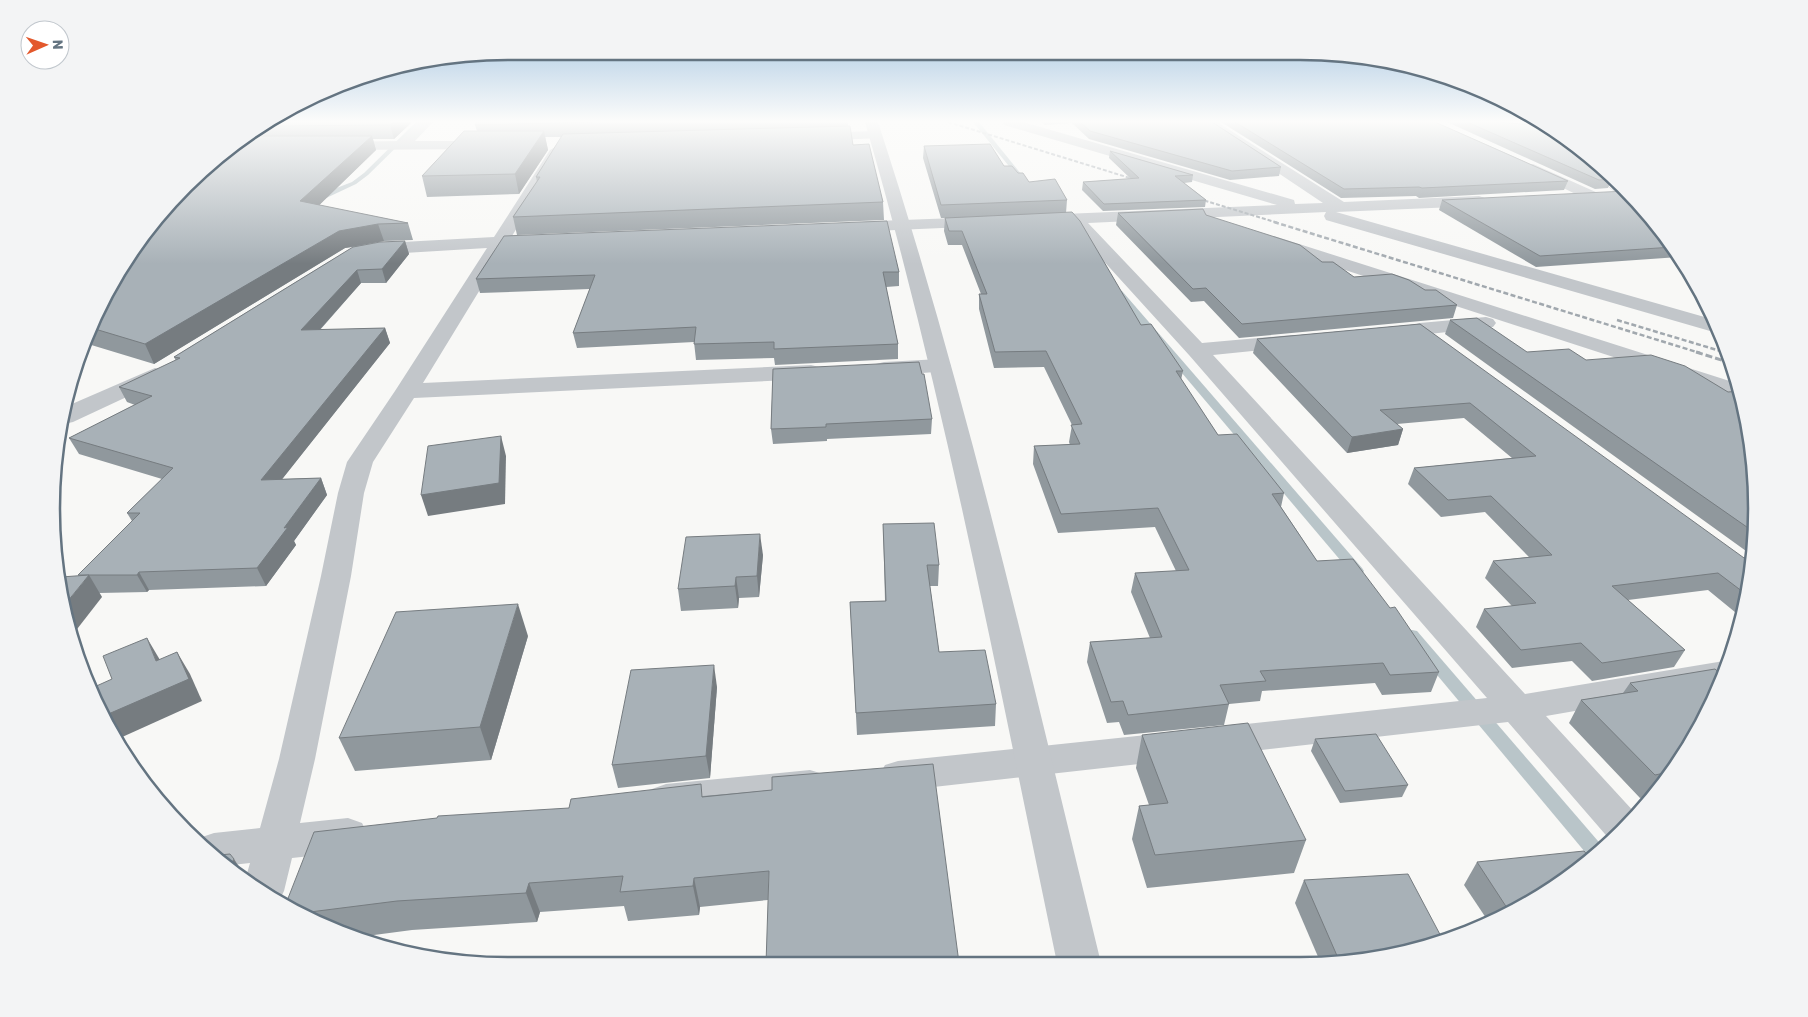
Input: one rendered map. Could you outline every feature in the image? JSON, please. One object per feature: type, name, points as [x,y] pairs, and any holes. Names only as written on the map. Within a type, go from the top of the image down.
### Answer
[{"type":"street","points":[[265,885],[297,760],[336,576],[350,492],[360,462],[407,391],[498,242],[548,169]]},
{"type":"street","points":[[886,169],[903,225],[971,487],[1078,957]]},
{"type":"street","points":[[1172,169],[1708,325]]},
{"type":"street","points":[[1282,169],[1342,208]]},
{"type":"street","points":[[1535,169],[1592,196]]},
{"type":"street","points":[[1554,198],[1620,194]]},
{"type":"street","points":[[1027,221],[1311,210],[1496,200]]},
{"type":"street","points":[[1192,215],[1732,389]]},
{"type":"street","points":[[1075,219],[1197,350],[1507,709],[1619,823]]},
{"type":"street","points":[[834,228],[998,222]]},
{"type":"street","points":[[352,254],[384,248],[558,239]]},
{"type":"street","points":[[1444,346],[1411,330],[1519,320]]},
{"type":"street","points":[[1197,350],[1314,339]]},
{"type":"street","points":[[861,370],[940,366]]},
{"type":"street","points":[[70,414],[170,367]]},
{"type":"street","points":[[407,391],[831,371]]},
{"type":"street","points":[[636,804],[1507,709],[1716,674]]},
{"type":"street","points":[[217,850],[382,832]]},
{"type":"building","points":[[215,169],[335,169],[300,201],[408,223],[378,224],[339,231],[145,344],[97,330],[120,284],[153,235],[191,191]]},
{"type":"building","points":[[428,169],[518,169],[515,174],[422,176]]},
{"type":"building","points":[[541,169],[875,169],[883,202],[513,217],[540,177],[536,177]]},
{"type":"building","points":[[931,169],[1015,169],[1018,173],[1023,173],[1029,182],[1055,179],[1067,200],[941,205]]},
{"type":"building","points":[[1130,169],[1174,169],[1193,175],[1175,176],[1206,200],[1104,204],[1083,182],[1139,178]]},
{"type":"building","points":[[1227,169],[1251,169],[1232,171]]},
{"type":"building","points":[[1312,169],[1542,169],[1568,181],[1422,188],[1344,189]]},
{"type":"building","points":[[1575,169],[1593,169],[1604,180],[1599,180]]},
{"type":"building","points":[[1617,191],[1664,248],[1540,256],[1442,200]]},
{"type":"building","points":[[1203,209],[1206,215],[1300,245],[1322,262],[1333,262],[1354,277],[1392,274],[1409,280],[1425,290],[1436,290],[1457,305],[1242,324],[1206,288],[1193,289],[1118,213]]},
{"type":"building","points":[[1072,212],[1080,221],[1141,325],[1151,324],[1183,371],[1176,371],[1218,435],[1237,434],[1284,493],[1272,494],[1317,561],[1353,559],[1390,608],[1395,607],[1439,672],[1390,675],[1383,663],[1260,671],[1266,681],[1220,685],[1229,704],[1128,715],[1123,701],[1111,702],[1090,642],[1162,637],[1135,573],[1189,570],[1158,508],[1061,514],[1034,446],[1080,444],[1071,425],[1082,424],[1046,351],[995,352],[979,294],[987,294],[962,231],[949,231],[945,218]]},
{"type":"building","points":[[887,221],[899,272],[883,272],[898,344],[774,349],[774,342],[694,344],[696,327],[573,333],[595,275],[476,279],[504,236]]},
{"type":"building","points":[[405,241],[382,269],[357,270],[301,330],[385,328],[261,480],[321,478],[284,528],[288,527],[257,568],[139,572],[137,575],[78,575],[140,513],[127,513],[173,468],[69,438],[152,396],[119,387],[180,358],[174,357],[353,247],[380,242]]},
{"type":"building","points":[[1477,318],[1527,352],[1569,349],[1586,360],[1651,355],[1685,366],[1728,392],[1733,392],[1744,450],[1747,479],[1747,527],[1450,320]]},
{"type":"building","points":[[1420,324],[1745,558],[1740,590],[1718,573],[1612,586],[1685,650],[1602,663],[1581,643],[1521,650],[1484,609],[1536,603],[1493,561],[1552,555],[1491,496],[1448,500],[1414,468],[1536,456],[1470,403],[1380,410],[1403,429],[1352,437],[1257,339]]},
{"type":"building","points":[[919,362],[922,374],[924,374],[932,419],[826,424],[826,427],[771,429],[773,369]]},
{"type":"building","points":[[501,436],[499,483],[421,495],[428,446]]},
{"type":"building","points":[[934,523],[939,565],[927,565],[939,652],[985,650],[996,704],[856,713],[850,602],[886,601],[883,524]]},
{"type":"building","points":[[760,534],[757,576],[736,577],[735,586],[678,589],[686,537]]},
{"type":"building","points":[[89,575],[70,599],[66,577]]},
{"type":"building","points":[[518,604],[480,727],[339,738],[396,612]]},
{"type":"building","points":[[147,638],[156,661],[177,652],[189,679],[109,713],[97,686],[112,679],[103,656]]},
{"type":"building","points":[[714,665],[706,756],[612,765],[631,670]]},
{"type":"building","points":[[1715,669],[1717,671],[1702,707],[1688,733],[1661,774],[1655,775],[1581,700],[1638,691],[1630,683]]},
{"type":"building","points":[[1248,723],[1306,840],[1155,855],[1139,806],[1168,803],[1142,735]]},
{"type":"building","points":[[1376,734],[1408,785],[1345,791],[1315,739]]},
{"type":"building","points":[[933,764],[958,957],[766,957],[769,871],[694,878],[693,886],[620,892],[623,876],[529,883],[526,893],[397,901],[312,912],[288,899],[314,832],[437,818],[438,816],[569,808],[571,799],[701,784],[702,797],[772,790],[772,777]]},
{"type":"building","points":[[1584,851],[1586,853],[1549,881],[1506,907],[1477,862]]},
{"type":"building","points":[[230,854],[234,859],[232,862],[224,855]]},
{"type":"building","points":[[1408,874],[1440,934],[1387,948],[1337,955],[1304,880]]},
{"type":"waterway","points":[[319,198],[354,183],[371,169]]},
{"type":"waterway","points":[[1015,169],[1028,186]]},
{"type":"waterway","points":[[1119,293],[1357,571]]},
{"type":"waterway","points":[[1412,635],[1593,848]]},
{"type":"railway","points":[[1102,169],[1143,182]]},
{"type":"railway","points":[[1193,197],[1278,223]]},
{"type":"railway","points":[[1274,222],[1700,353]]},
{"type":"railway","points":[[1617,320],[1719,351]]},
{"type":"railway","points":[[1696,352],[1723,360]]}]
